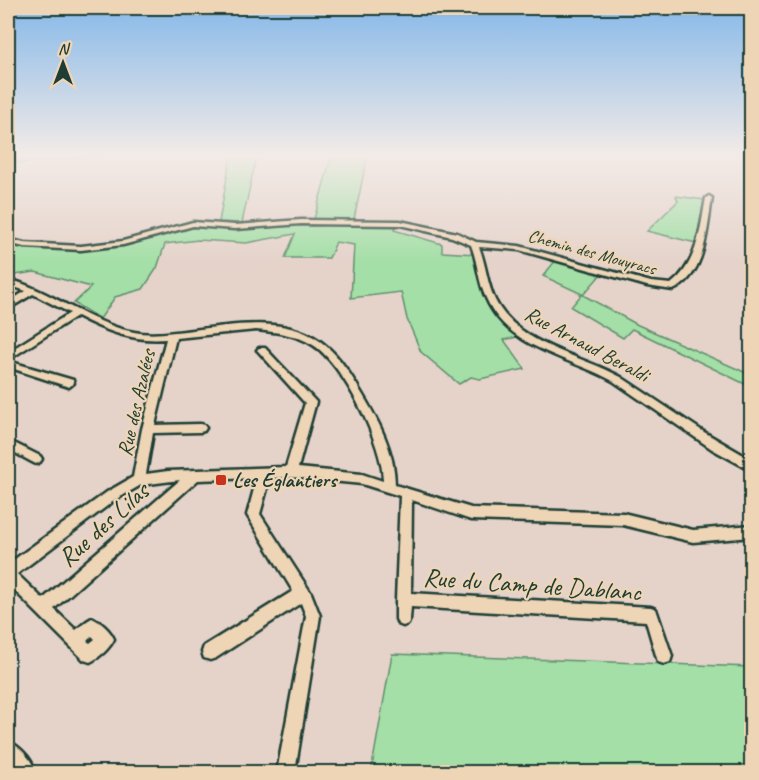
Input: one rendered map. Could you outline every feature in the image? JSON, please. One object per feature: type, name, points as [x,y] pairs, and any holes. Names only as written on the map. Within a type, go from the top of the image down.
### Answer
[{"type":"street","name":"Chemin des Mouyracs","points":[[474,244],[519,248],[650,284],[674,287],[692,270],[709,198]]},
{"type":"street","points":[[8,241],[24,245],[81,248],[123,243],[194,224],[235,227],[301,222],[359,221],[416,225],[474,244]]},
{"type":"street","name":"Rue Arnaud Beraldi","points":[[474,244],[488,297],[504,319],[523,337],[615,377],[712,446],[752,466]]},
{"type":"street","points":[[8,282],[63,304],[83,318],[132,335],[172,335],[261,328],[278,330],[318,344],[354,390],[367,412],[391,471],[389,486]]},
{"type":"street","points":[[8,306],[32,291]]},
{"type":"street","points":[[8,356],[76,313]]},
{"type":"street","name":"Rue des Azalées","points":[[139,480],[148,429],[172,335]]},
{"type":"street","points":[[262,350],[311,402],[291,472]]},
{"type":"street","points":[[8,364],[69,383]]},
{"type":"street","points":[[148,429],[200,428]]},
{"type":"street","points":[[8,444],[36,459]]},
{"type":"street","points":[[265,472],[253,515],[303,593],[313,616],[285,771]]},
{"type":"street","points":[[76,640],[8,574],[111,496],[139,480],[195,475],[291,472],[362,479],[471,514],[623,519],[693,536],[751,533]]},
{"type":"street","name":"Rue des Lilas","points":[[43,609],[195,475]]},
{"type":"street","name":"Rue du Camp de Dablanc","points":[[403,619],[406,492]]},
{"type":"street","points":[[210,652],[303,593]]},
{"type":"street","name":"Rue du Camp de Dablanc","points":[[404,600],[651,614],[664,656]]},
{"type":"street","points":[[8,750],[25,768],[21,772]]},
{"type":"green space","points":[[225,190],[249,190],[242,223],[219,222]]},
{"type":"green space","points":[[322,190],[360,190],[354,219],[314,219]]},
{"type":"green space","points":[[676,196],[704,200],[696,243],[647,231],[678,201]]},
{"type":"green space","points":[[300,223],[396,225],[394,230],[442,244],[442,252],[476,254],[480,280],[487,301],[498,319],[517,337],[504,340],[525,369],[480,379],[471,377],[459,384],[421,352],[407,319],[401,292],[351,298],[354,245],[336,242],[329,258],[285,258],[295,234],[246,243],[198,240],[165,244],[157,268],[143,289],[115,297],[100,319],[74,303],[91,287],[35,272],[8,276],[8,243],[21,247],[86,248],[126,244],[191,226],[234,229]]},
{"type":"green space","points":[[556,260],[603,272],[583,295],[638,325],[751,375],[751,387],[632,329],[623,338],[571,307],[582,294],[543,276]]},
{"type":"green space","points":[[392,654],[751,667],[751,772],[371,772]]},
{"type":"place","name":"Les Églantiers","points":[[221,480]]}]
